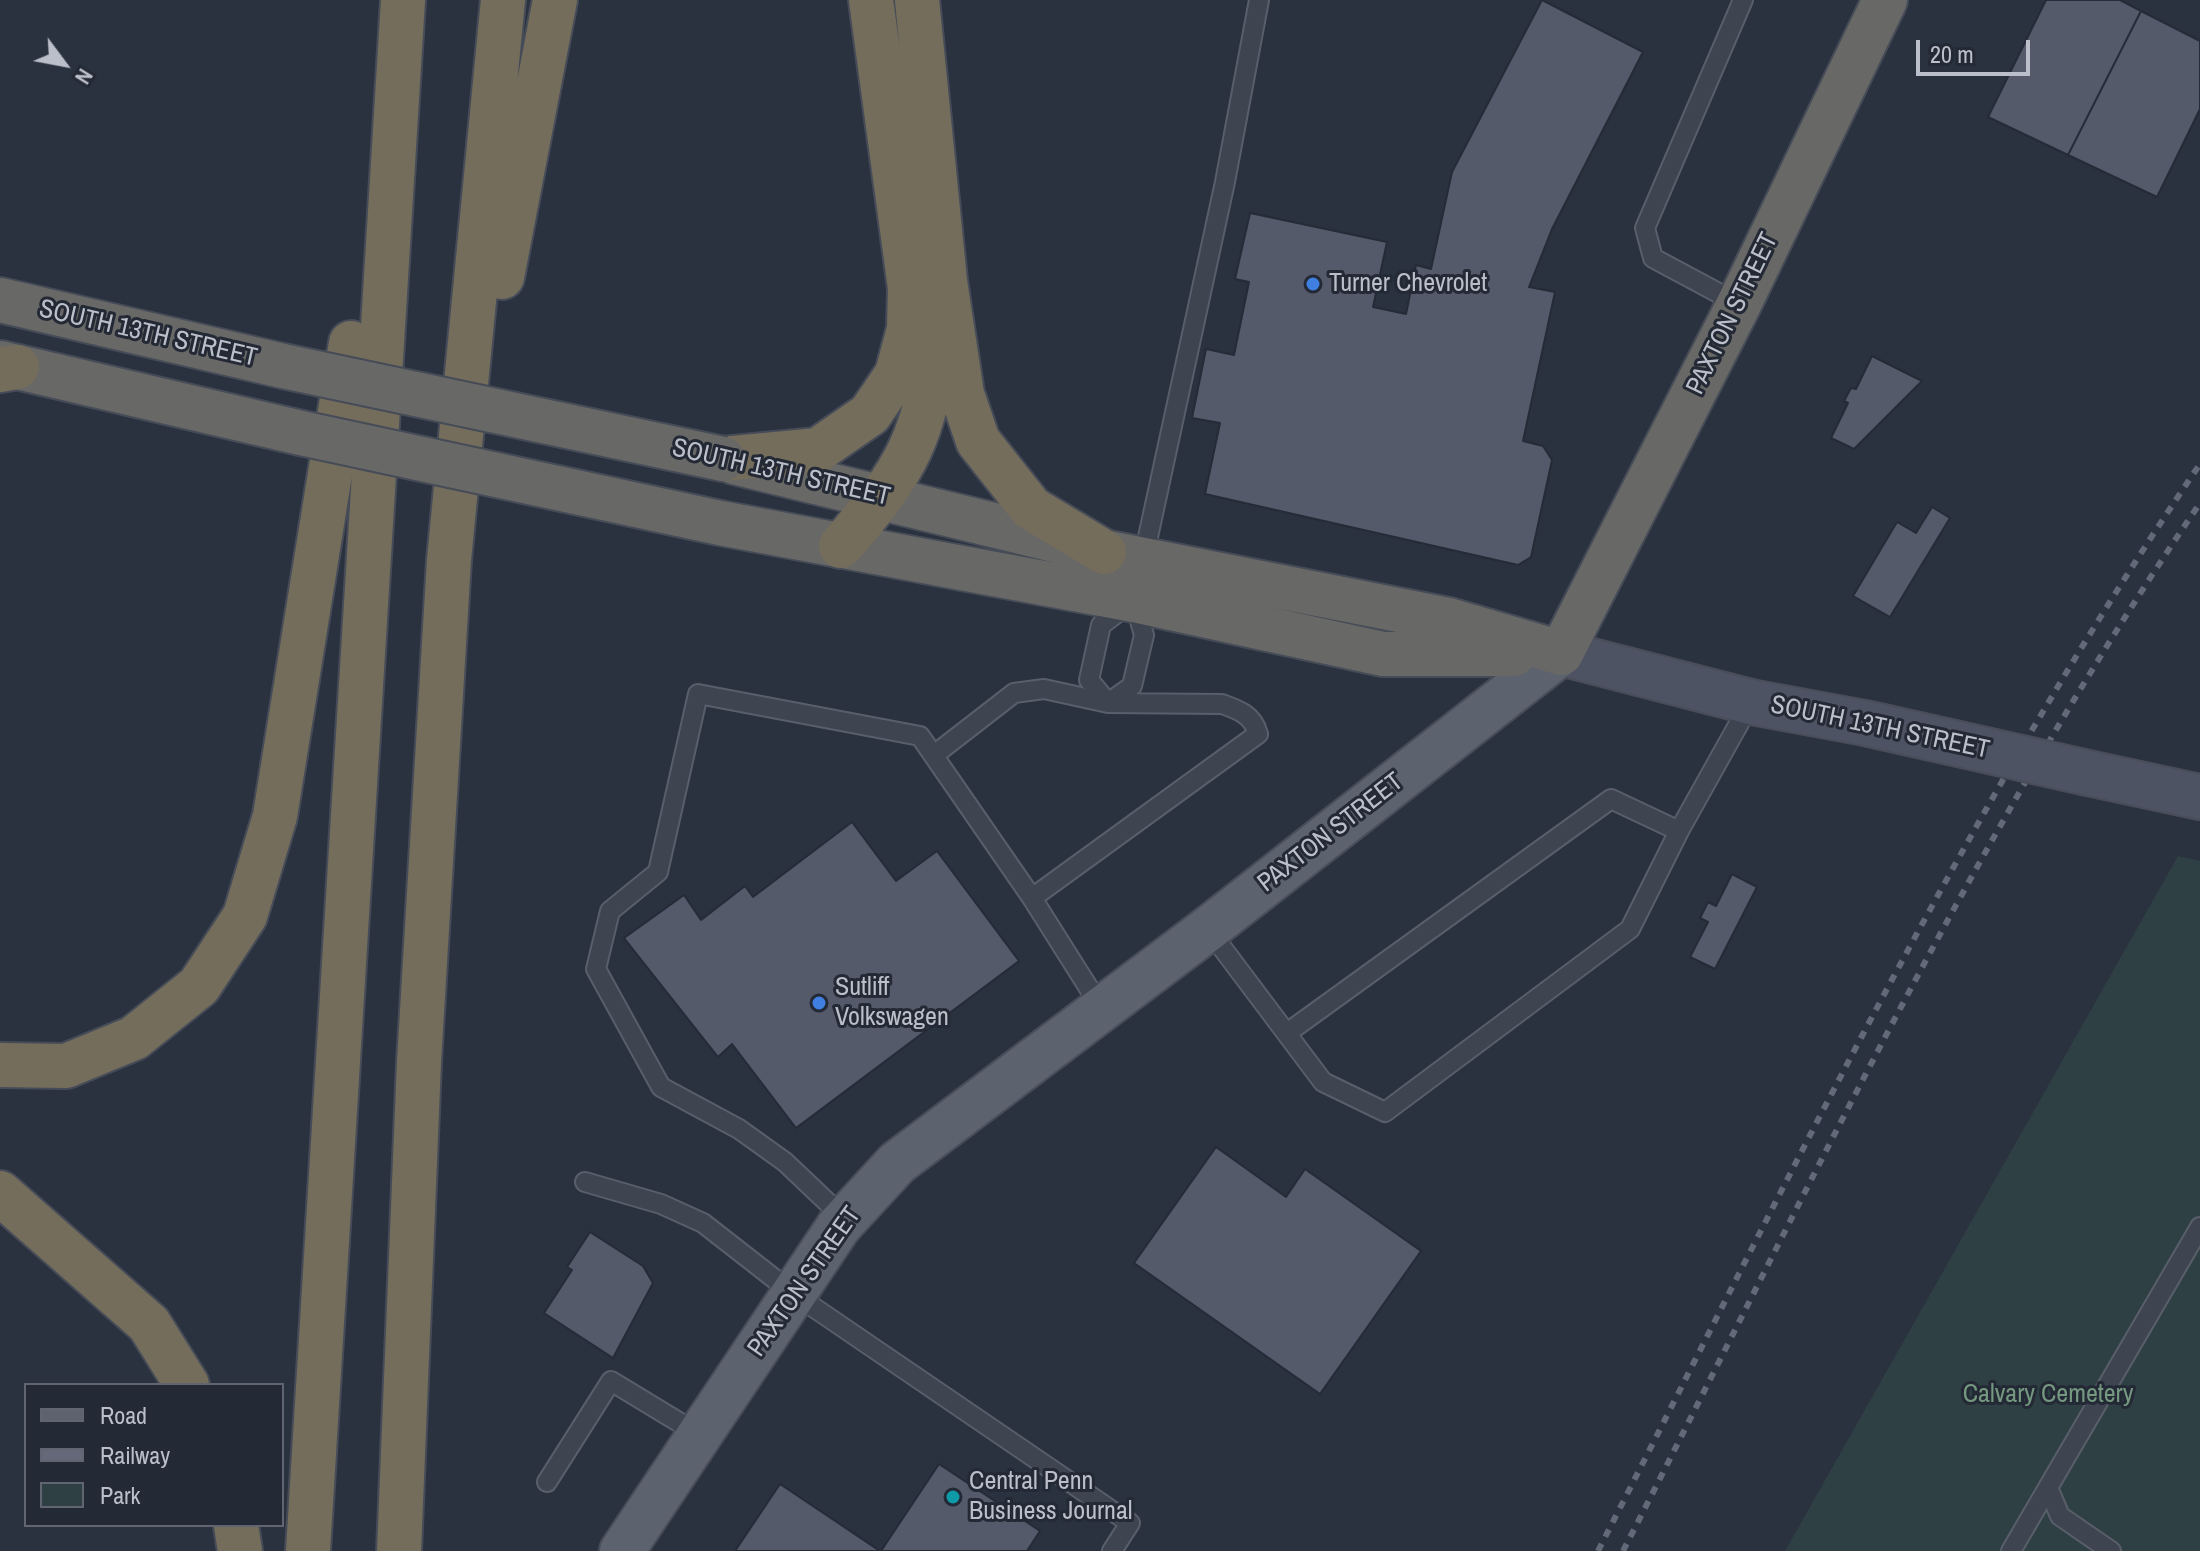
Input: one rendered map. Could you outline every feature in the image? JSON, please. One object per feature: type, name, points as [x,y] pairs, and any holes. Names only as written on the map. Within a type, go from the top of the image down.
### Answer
[{"type":"highway","points":[[308,1551],[403,0]]},
{"type":"highway","points":[[399,1551],[420,1046],[449,560],[503,0]]},
{"type":"highway","points":[[449,560],[555,0]]},
{"type":"highway","points":[[723,459],[818,450],[870,414],[897,374],[909,329],[910,288],[871,0]]},
{"type":"highway","points":[[917,0],[945,281],[962,394],[978,441],[1031,508],[1127,571]]},
{"type":"highway","name":"PAXTON STREET","points":[[1561,653],[1739,304],[1885,0]]},
{"type":"highway","points":[[0,1065],[66,1066],[134,1038],[199,986],[245,916],[275,816],[398,48]]},
{"type":"highway","points":[[841,546],[884,496],[914,446],[929,402],[945,281]]},
{"type":"highway","name":"SOUTH 13TH STREET","points":[[0,300],[884,496],[1127,571]]},
{"type":"highway","name":"SOUTH 13TH STREET","points":[[6,367],[720,523],[841,546],[1127,571],[1449,620],[1561,653]]},
{"type":"highway","points":[[0,1193],[149,1324],[186,1383]]},
{"type":"highway","points":[[236,1527],[240,1551]]},
{"type":"main road","name":"SOUTH 13TH STREET","points":[[1561,653],[1751,702],[1865,723],[2200,797]]},
{"type":"main road","name":"PAXTON STREET","points":[[622,1551],[845,1219],[897,1163],[1208,929],[1561,653]]},
{"type":"lane","points":[[1108,703],[1089,680],[1101,625],[1127,571],[1225,182],[1259,0]]},
{"type":"lane","points":[[1739,304],[1653,258],[1645,228],[1743,0]]},
{"type":"lane","points":[[1108,703],[1132,686],[1144,635],[1127,571]]},
{"type":"lane","points":[[934,755],[1014,693],[1044,689],[1108,703],[1222,704],[1255,723],[1258,734],[1032,898]]},
{"type":"lane","points":[[845,1219],[785,1162],[750,1137],[661,1087],[596,969],[610,911],[658,872],[698,694],[920,736],[1032,898],[1102,1009]]},
{"type":"lane","points":[[1208,929],[1323,1082],[1385,1112],[1630,929],[1679,831],[1751,702]]},
{"type":"lane","points":[[1287,1033],[1611,799],[1679,831]]},
{"type":"lane","points":[[585,1182],[661,1204],[703,1223],[794,1294],[1130,1523],[1112,1551]]},
{"type":"lane","points":[[2011,1551],[2200,1227]]},
{"type":"lane","points":[[547,1482],[611,1381],[700,1435]]},
{"type":"lane","points":[[2049,1490],[2056,1509],[2069,1524],[2111,1551]]},
{"type":"green space","name":"Calvary Cemetery","points":[[2178,856],[2200,861],[2200,1551],[1785,1551]]},
{"type":"building","name":"Turner Chevrolet","points":[[1542,0],[1643,52],[1552,229],[1529,287],[1555,292],[1523,441],[1543,446],[1552,460],[1531,557],[1518,565],[1205,494],[1220,423],[1192,418],[1206,349],[1234,355],[1249,282],[1235,279],[1250,213],[1387,242],[1373,307],[1406,314],[1416,265],[1431,269],[1452,172]]},
{"type":"building","points":[[2046,0],[2120,0],[2141,11],[2068,155],[1988,117]]},
{"type":"building","points":[[2141,11],[2200,41],[2200,109],[2157,197],[2068,155]]},
{"type":"building","points":[[1872,356],[1922,381],[1854,449],[1831,438],[1848,403],[1844,401],[1851,388],[1856,389]]},
{"type":"building","points":[[1932,507],[1950,518],[1890,617],[1853,596],[1897,522],[1916,533]]},
{"type":"building","name":"Sutliff Volkswagen","points":[[852,822],[896,881],[937,851],[1019,961],[796,1128],[732,1044],[718,1057],[624,938],[684,895],[701,920],[745,886],[753,897]]},
{"type":"building","points":[[1732,874],[1757,887],[1715,969],[1690,957],[1708,922],[1700,918],[1708,902],[1716,906]]},
{"type":"building","points":[[1216,1147],[1286,1197],[1305,1169],[1421,1251],[1320,1394],[1134,1263]]},
{"type":"building","points":[[590,1232],[643,1266],[653,1283],[613,1358],[544,1313],[572,1270],[567,1267]]},
{"type":"building","name":"Central Penn Business Journal","points":[[939,1464],[1040,1531],[1027,1551],[881,1551]]},
{"type":"building","points":[[780,1484],[880,1551],[735,1551]]},
{"type":"railway","points":[[1598,1551],[1810,1136],[1957,862],[2115,594],[2200,464]]},
{"type":"railway","points":[[1623,1551],[1826,1150],[1967,886],[2118,628],[2200,503]]},
{"type":"place","name":"Turner Chevrolet","points":[[1313,284]]},
{"type":"place","name":"Sutliff Volkswagen","points":[[819,1003]]},
{"type":"place","name":"Central Penn Business Journal","points":[[953,1497]]}]
